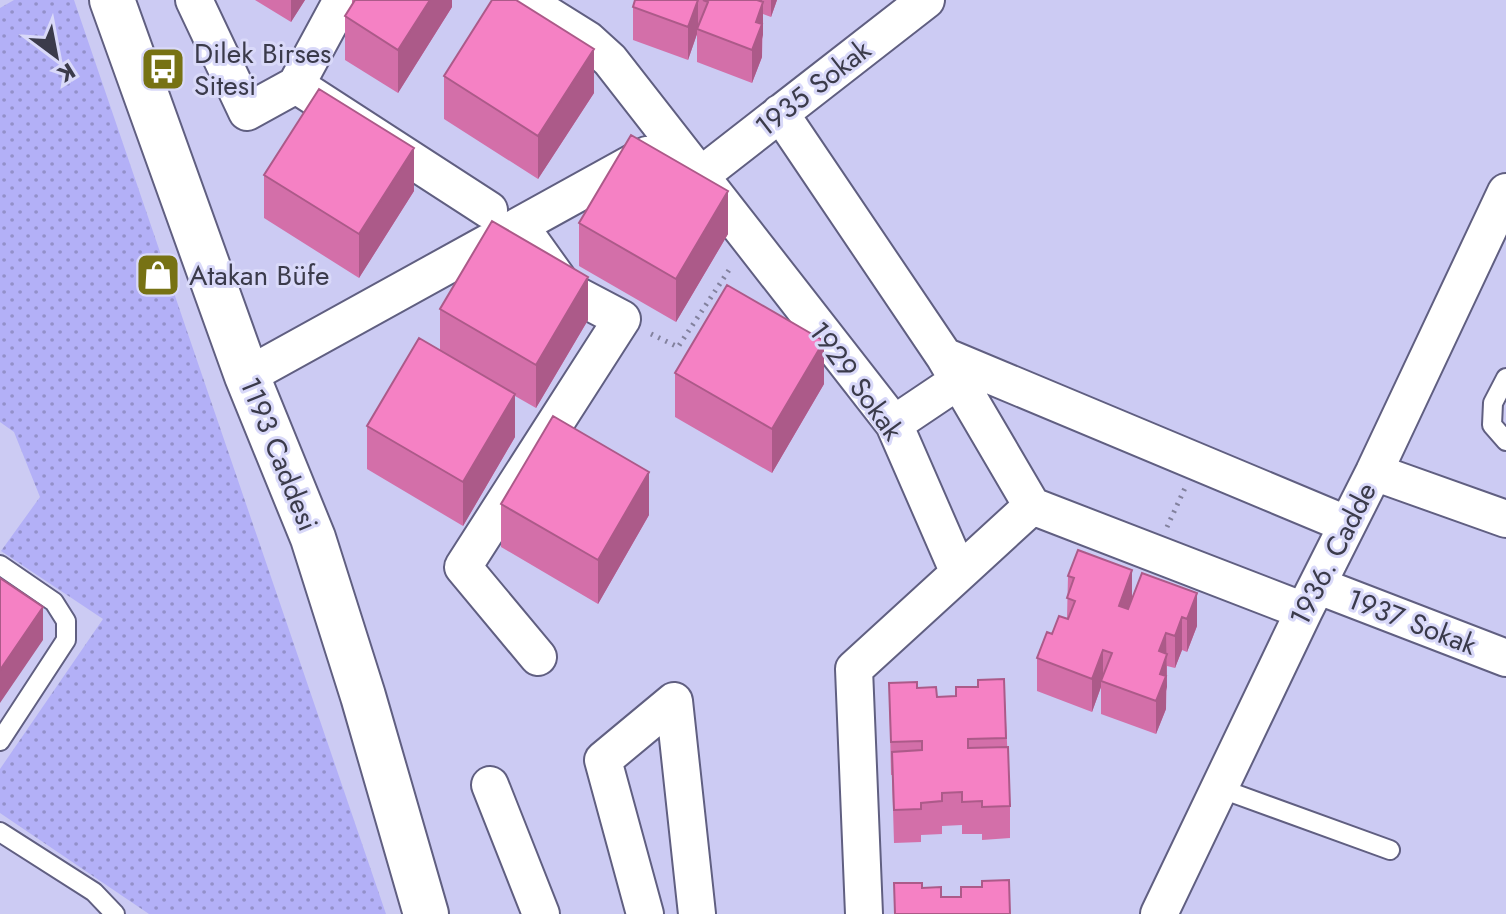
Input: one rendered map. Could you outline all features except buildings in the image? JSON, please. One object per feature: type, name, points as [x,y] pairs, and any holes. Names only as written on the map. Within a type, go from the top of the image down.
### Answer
[{"type":"street","name":"1193 Caddesi","points":[[112,0],[247,376],[313,538],[363,696],[426,914]]},
{"type":"street","points":[[194,0],[247,112],[296,85],[342,0]]},
{"type":"street","name":"1929 Sokak","points":[[524,0],[600,48],[894,424],[959,573]]},
{"type":"street","name":"1935 Sokak","points":[[700,176],[926,0]]},
{"type":"street","points":[[296,85],[505,218],[565,289],[622,319],[463,567],[538,657]]},
{"type":"street","points":[[780,113],[951,368],[1032,506],[854,669],[864,914]]},
{"type":"street","points":[[247,376],[505,218],[673,141]]},
{"type":"street","name":"1936. Cadde","points":[[1159,914],[1506,192]]},
{"type":"street","points":[[894,424],[951,368]]},
{"type":"street","points":[[951,368],[1197,462],[1346,524]]},
{"type":"street","points":[[1374,472],[1506,519]]},
{"type":"street","name":"1937 Sokak","points":[[1032,506],[1155,554],[1506,658]]},
{"type":"street","points":[[645,914],[603,760],[674,701],[697,914]]},
{"type":"street","points":[[490,785],[541,914]]},
{"type":"lane","points":[[1506,378],[1493,403],[1492,425],[1506,441]]},
{"type":"lane","points":[[0,565],[54,602],[66,621],[66,640],[0,741]]},
{"type":"lane","points":[[1219,788],[1390,850]]},
{"type":"lane","points":[[0,832],[94,892],[115,914]]},
{"type":"path","points":[[622,319],[678,347],[750,239]]},
{"type":"path","points":[[1155,554],[1197,462]]},
{"type":"shaded area","points":[[14,0],[74,0],[386,914],[149,914],[0,813],[0,769],[103,619],[1,551],[40,497],[14,432],[0,422],[0,8]]},
{"type":"place","name":"Dilek Birses Sitesi","points":[[163,69]]},
{"type":"place","name":"Atakan Büfe","points":[[158,275]]}]
